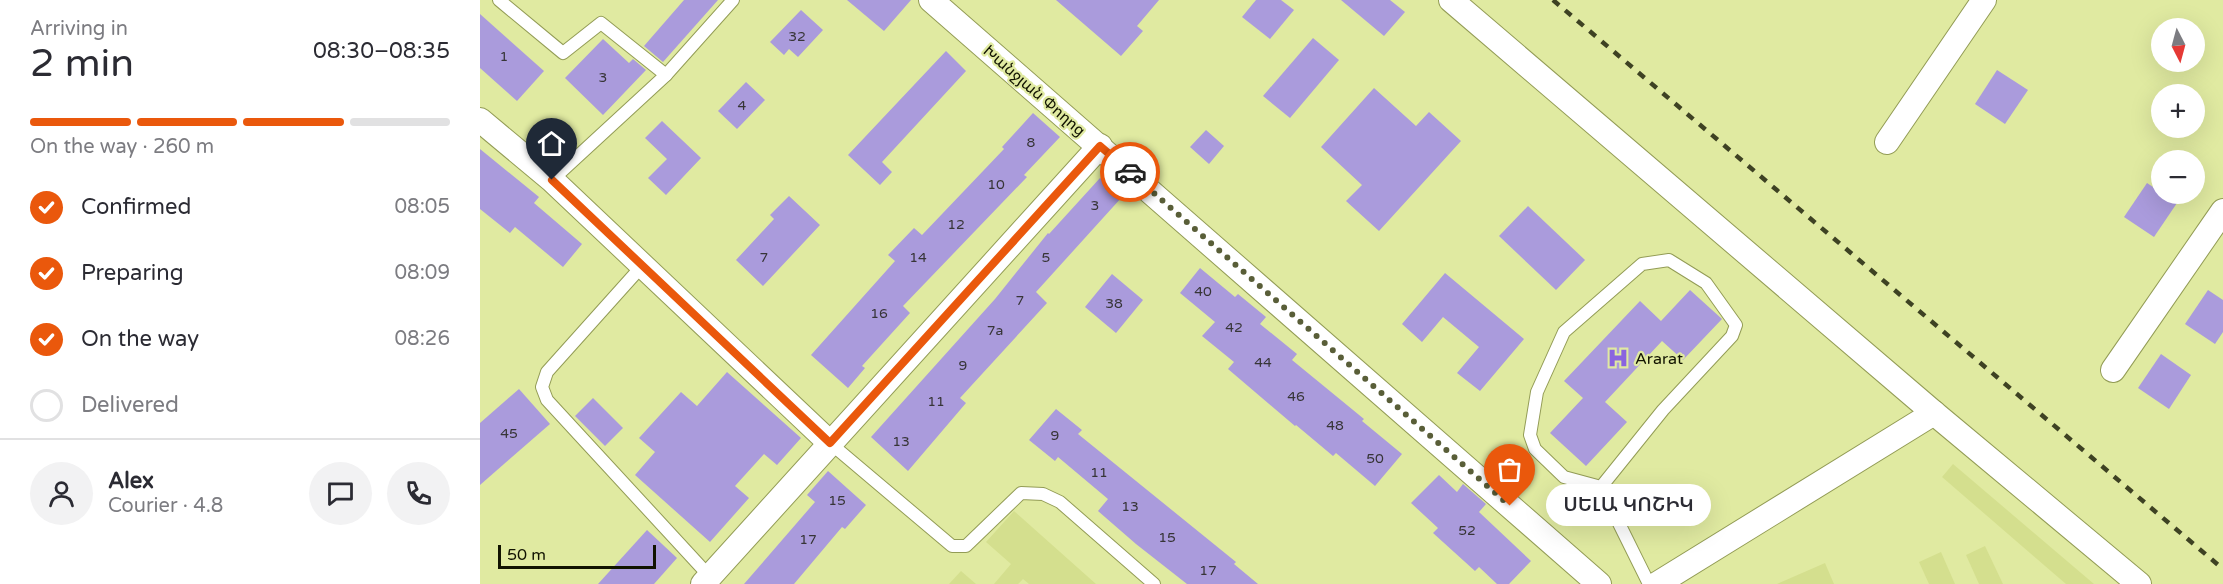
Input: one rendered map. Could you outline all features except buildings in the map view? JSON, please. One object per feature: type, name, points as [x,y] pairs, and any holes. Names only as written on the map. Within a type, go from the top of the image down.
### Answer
[{"type":"street","name":"Խանջյան Փողոց","points":[[931,0],[1599,584]]},
{"type":"street","points":[[1451,0],[1934,413],[2139,584]]},
{"type":"street","points":[[1887,142],[1984,0]]},
{"type":"street","points":[[480,120],[552,180],[830,443]]},
{"type":"street","points":[[710,581],[830,443],[1100,146]]},
{"type":"street","points":[[2113,370],[2223,211]]},
{"type":"street","points":[[1657,584],[1934,413]]},
{"type":"lane","points":[[499,0],[562,53],[602,22],[666,75]]},
{"type":"lane","points":[[552,180],[666,75],[733,0]]},
{"type":"lane","points":[[1601,487],[1663,410],[1732,336],[1736,325],[1706,283],[1669,260],[1642,264],[1564,332],[1537,392],[1529,428],[1535,449],[1564,477],[1601,487],[1649,584]]},
{"type":"lane","points":[[642,266],[548,372],[542,387],[547,400],[710,581]]},
{"type":"lane","points":[[830,443],[952,546],[966,546],[1021,493],[1043,494],[1060,502],[1154,584]]},
{"type":"shaded area","points":[[1953,464],[2094,584],[2066,584],[1942,477]]},
{"type":"shaded area","points":[[1014,511],[1096,584],[1029,584],[1023,579],[1018,584],[994,584],[1011,564],[986,542]]},
{"type":"shaded area","points":[[1985,546],[2003,584],[1979,584],[1966,555]]},
{"type":"shaded area","points":[[1941,552],[1955,584],[1929,584],[1919,562]]},
{"type":"shaded area","points":[[1825,563],[1834,584],[1777,584]]},
{"type":"shaded area","points":[[961,571],[976,584],[949,584]]},
{"type":"railway","points":[[1553,0],[2223,569]]},
{"type":"way so far","points":[[1130,172],[1510,506]]},
{"type":"place","name":"Ararat","points":[[1618,358]]},
{"type":"place","name":"ՍԵԼԱ ԿՈՇԻԿ","points":[[1510,506]]},
{"type":"route","points":[[552,180],[830,443],[1100,146],[1130,172]]}]
